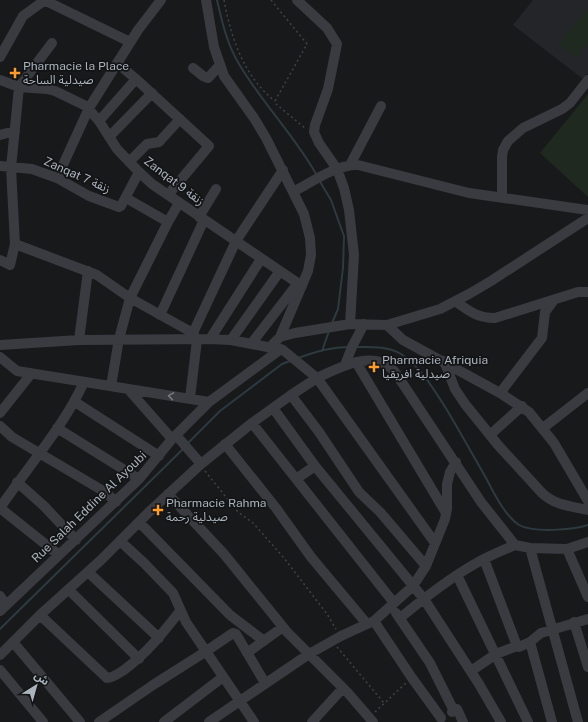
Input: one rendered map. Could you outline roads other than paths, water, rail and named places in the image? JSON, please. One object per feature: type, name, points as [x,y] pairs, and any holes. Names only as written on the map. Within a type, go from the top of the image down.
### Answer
[{"type":"street","points":[[0,57],[23,16],[44,0],[130,42]]},
{"type":"street","points":[[57,178],[89,108],[130,42],[160,0]]},
{"type":"street","points":[[206,0],[211,31],[224,76],[231,88],[254,118],[283,170],[304,214],[310,238],[311,255],[308,271],[300,285],[280,337]]},
{"type":"street","points":[[297,0],[327,28],[337,44],[328,89],[315,125],[314,132],[347,202],[352,230],[354,255],[350,324]]},
{"type":"street","points":[[0,260],[10,265],[15,244],[11,168],[19,87],[33,66],[52,43]]},
{"type":"street","points":[[117,63],[152,93],[208,146],[168,195]]},
{"type":"street","points":[[193,68],[208,78],[220,65]]},
{"type":"street","points":[[99,120],[136,79]]},
{"type":"street","name":"Zanqat 9 زنقة","points":[[0,80],[19,87],[55,91],[82,103],[89,108],[99,120],[109,137],[139,172],[179,203],[300,285]]},
{"type":"street","points":[[502,198],[502,157],[503,150],[508,141],[523,128],[562,109],[570,102],[588,80]]},
{"type":"street","points":[[109,137],[152,93]]},
{"type":"street","points":[[350,165],[381,106]]},
{"type":"street","points":[[129,162],[147,144],[159,142],[180,119]]},
{"type":"street","points":[[0,134],[15,131]]},
{"type":"street","points":[[293,192],[333,171],[350,165],[358,165],[468,193],[588,210]]},
{"type":"street","name":"Zanqat 7 زنقة","points":[[0,166],[32,169],[57,178],[89,196],[120,207],[126,198]]},
{"type":"street","points":[[190,398],[195,336],[236,241],[283,170]]},
{"type":"street","points":[[139,172],[126,198],[168,222]]},
{"type":"street","points":[[160,315],[216,189]]},
{"type":"street","points":[[111,386],[119,339],[130,298],[179,203]]},
{"type":"street","points":[[268,348],[280,337],[295,332],[350,324],[363,328],[386,325],[440,309],[491,281],[588,218]]},
{"type":"street","points":[[15,244],[97,275],[130,298],[195,336]]},
{"type":"street","points":[[210,339],[261,258]]},
{"type":"street","points":[[79,340],[88,271]]},
{"type":"street","points":[[231,340],[280,271]]},
{"type":"street","points":[[251,344],[300,285]]},
{"type":"street","points":[[455,301],[474,314],[484,318],[495,318],[578,292],[588,292]]},
{"type":"street","points":[[500,393],[542,338],[545,312],[554,300]]},
{"type":"street","points":[[386,325],[404,340],[522,406],[533,416],[554,443],[588,501]]},
{"type":"street","points":[[345,365],[352,347],[363,328]]},
{"type":"street","points":[[0,345],[79,340],[195,336],[210,339],[231,340],[268,348],[282,349],[317,378],[435,542]]},
{"type":"street","name":"Rue Salah Eddine Al Ayoubi","points":[[3,608],[139,479],[174,437],[209,402],[282,349]]},
{"type":"street","points":[[0,357],[17,371],[209,402]]},
{"type":"street","points":[[0,655],[40,615],[120,541],[199,461],[226,444],[252,423],[317,378],[345,365],[356,362],[376,360],[390,366],[456,462],[481,502],[515,545]]},
{"type":"street","points":[[444,361],[457,393],[490,435],[549,500],[588,510]]},
{"type":"street","points":[[356,362],[446,513]]},
{"type":"street","points":[[0,413],[31,374]]},
{"type":"street","points":[[59,555],[0,508],[17,482],[40,454],[75,402],[84,382]]},
{"type":"street","points":[[128,389],[174,437],[183,443],[199,461]]},
{"type":"street","points":[[543,428],[588,393]]},
{"type":"street","points":[[291,395],[319,432],[359,492],[380,512],[426,566]]},
{"type":"street","points":[[75,402],[159,456]]},
{"type":"street","points":[[490,435],[522,406]]},
{"type":"street","points":[[273,408],[315,466],[424,598],[471,671],[501,722]]},
{"type":"street","points":[[252,423],[393,605],[430,663],[454,710],[456,709],[463,722]]},
{"type":"street","points":[[0,426],[12,437],[106,492],[116,502]]},
{"type":"street","points":[[57,428],[139,479]]},
{"type":"street","points":[[226,444],[276,508],[311,557],[370,622],[412,678],[438,720],[454,710]]},
{"type":"street","points":[[209,722],[309,654],[370,622],[393,605],[413,586],[426,566],[446,513],[447,484],[450,472],[456,462]]},
{"type":"street","points":[[296,479],[315,466]]},
{"type":"street","points":[[17,482],[44,506],[76,540]]},
{"type":"street","points":[[168,494],[224,554],[283,627],[343,688],[371,720]]},
{"type":"street","points":[[139,522],[230,615],[264,641]]},
{"type":"street","points":[[120,541],[173,593],[180,610],[239,701],[250,721]]},
{"type":"street","points":[[400,618],[424,598],[457,575],[484,559],[515,545],[530,548],[567,549],[588,542]]},
{"type":"street","points":[[530,548],[578,722]]},
{"type":"street","points":[[567,549],[588,597]]},
{"type":"street","points":[[484,559],[517,646]]},
{"type":"street","points":[[88,572],[159,638]]},
{"type":"street","points":[[457,575],[528,722]]},
{"type":"street","points":[[68,590],[139,659]]},
{"type":"street","points":[[0,596],[3,608]]},
{"type":"street","points":[[40,615],[107,678],[110,678],[139,659],[159,638],[180,610]]},
{"type":"street","points":[[471,671],[496,654],[530,642],[538,634],[588,619]]},
{"type":"street","points":[[574,622],[588,667]]},
{"type":"street","points":[[247,653],[283,627]]},
{"type":"street","points":[[99,722],[234,633],[265,683]]},
{"type":"street","points":[[13,642],[80,722]]},
{"type":"street","points":[[530,642],[552,722]]},
{"type":"street","points":[[0,670],[42,722]]},
{"type":"street","points":[[164,722],[223,677]]},
{"type":"street","points":[[312,722],[343,688]]},
{"type":"waterway","points":[[217,0],[228,41],[239,64],[298,146],[316,174]]},
{"type":"waterway","points":[[319,180],[331,200],[344,236],[343,268],[338,309],[332,323]]},
{"type":"waterway","points":[[322,351],[329,331]]},
{"type":"waterway","points":[[298,358],[323,350],[348,347]]},
{"type":"waterway","points":[[357,347],[379,348],[396,351],[415,365],[427,379],[447,410],[500,504],[509,516],[519,525],[525,528],[543,530],[573,528],[588,525]]},
{"type":"waterway","points":[[188,443],[220,411],[282,364],[290,361]]},
{"type":"waterway","points":[[0,629],[184,448]]},
{"type":"place","name":"Pharmacie la Place صيدلية الساحة","points":[[15,73]]},
{"type":"place","name":"Pharmacie Afriquia صيدلية افريقيا","points":[[374,367]]},
{"type":"place","name":"Pharmacie Rahma صيدلية رحمة","points":[[158,510]]}]
